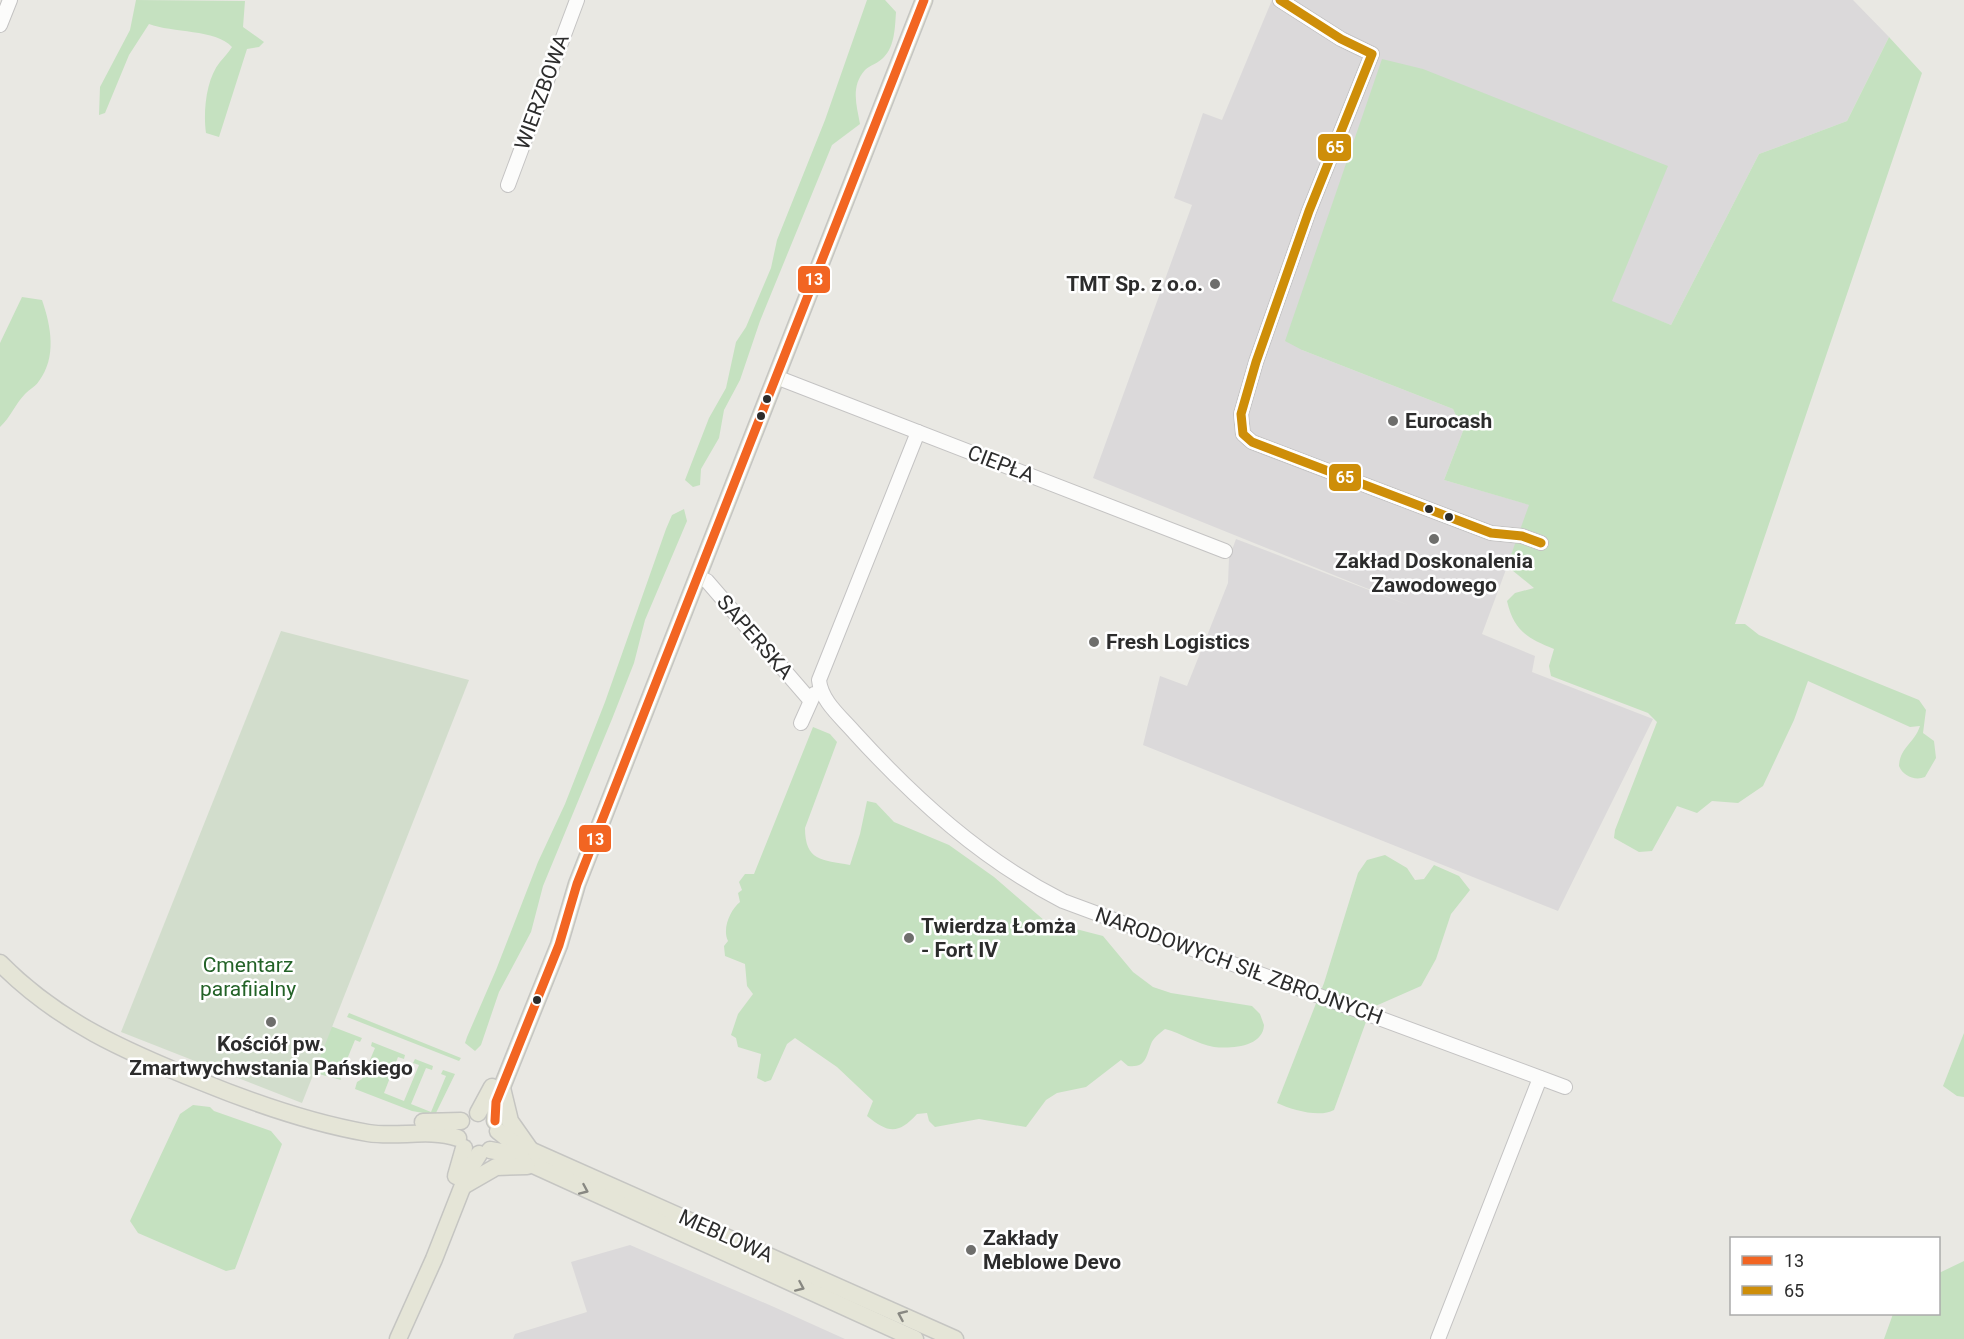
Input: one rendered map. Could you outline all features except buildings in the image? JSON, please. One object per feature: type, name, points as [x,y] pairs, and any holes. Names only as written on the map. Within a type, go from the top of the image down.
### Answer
[{"type":"main road","points":[[478,1113],[487,1098],[546,948],[577,884],[924,0]]},
{"type":"main road","points":[[412,1304],[423,1260],[460,1166],[473,1147],[498,1139],[495,1107],[559,945],[577,884]]},
{"type":"main road","name":"MEBLOWA","points":[[0,963],[47,1004],[111,1044],[284,1113],[370,1134],[428,1133],[473,1147],[507,1153],[530,1166],[915,1339]]},
{"type":"main road","points":[[502,1088],[510,1120],[530,1148]]},
{"type":"main road","points":[[329,1124],[461,1121],[471,1114],[478,1113],[488,1115],[497,1126]]},
{"type":"main road","points":[[398,1339],[464,1186],[473,1147],[461,1121]]},
{"type":"main road","name":"MEBLOWA","points":[[497,1126],[512,1142],[530,1148],[955,1339]]},
{"type":"main road","points":[[464,1186],[496,1167],[530,1166]]},
{"type":"street","points":[[0,25],[10,0]]},
{"type":"street","name":"WIERZBOWA","points":[[508,185],[577,0]]},
{"type":"street","points":[[1280,0],[1341,39],[1372,54],[1309,211],[1256,362],[1241,414],[1241,429],[1246,438],[1252,442],[1491,533],[1522,536],[1541,543]]},
{"type":"street","name":"CIEPŁA","points":[[776,377],[1225,551]]},
{"type":"street","points":[[801,723],[810,700],[820,688],[822,672],[918,432]]},
{"type":"street","name":"SAPERSKA","points":[[698,577],[707,581],[810,700]]},
{"type":"street","name":"NARODOWYCH SIŁ ZBROJNYCH","points":[[820,688],[825,699],[914,796],[967,838],[1044,891],[1086,911],[1332,998],[1565,1087]]},
{"type":"street","points":[[1438,1339],[1540,1078]]},
{"type":"shaded area","points":[[1272,0],[1853,0],[1889,37],[1847,121],[1759,154],[1671,325],[1612,302],[1302,350],[1453,409],[1463,431],[1444,480],[1530,505],[1482,634],[1535,656],[1532,672],[1653,719],[1558,911],[1143,745],[1160,676],[1187,686],[1228,583],[1229,558],[1236,539],[1408,605],[1093,478],[1192,205],[1174,198],[1203,113],[1222,120]]},
{"type":"shaded area","points":[[630,1245],[845,1339],[513,1339],[515,1334],[587,1312],[571,1262]]},
{"type":"green space","points":[[136,0],[245,1],[243,27],[264,42],[259,47],[247,49],[219,137],[206,133],[207,96],[215,69],[232,47],[225,41],[205,34],[149,24],[129,55],[105,113],[99,115],[100,87],[130,30]]},
{"type":"green space","points":[[867,0],[885,0],[896,12],[894,36],[888,52],[860,76],[857,83],[856,103],[860,124],[832,145],[760,321],[740,380],[724,410],[719,438],[701,469],[700,485],[693,487],[685,480],[709,418],[726,388],[736,342],[746,327],[771,268],[777,240],[825,120]]},
{"type":"green space","points":[[1889,37],[1922,73],[1735,624],[1745,624],[1759,635],[1919,700],[1926,710],[1923,733],[1934,741],[1936,758],[1925,777],[1913,778],[1906,775],[1899,766],[1900,760],[1920,726],[1910,727],[1808,681],[1794,720],[1763,786],[1738,803],[1712,801],[1697,813],[1677,806],[1652,851],[1639,852],[1614,838],[1615,830],[1657,722],[1648,713],[1551,676],[1549,666],[1554,649],[1529,637],[1514,620],[1507,601],[1515,593],[1534,588],[1507,566],[1529,505],[1444,480],[1463,431],[1453,409],[1302,350],[1285,341],[1382,59],[1423,69],[1668,166],[1612,301],[1671,325],[1759,154],[1847,121]]},
{"type":"green space","points":[[22,297],[42,300],[50,331],[50,352],[45,372],[39,381],[27,392],[0,427],[0,343]]},
{"type":"green space","points":[[684,509],[687,521],[645,620],[634,663],[612,719],[543,886],[531,932],[499,992],[481,1045],[475,1051],[465,1043],[467,1037],[538,862],[565,804],[605,702],[666,529],[672,515]]},
{"type":"green space","name":"Cmentarz parafiialny","points":[[281,631],[469,680],[302,1103],[121,1032]]},
{"type":"green space","points":[[813,727],[830,734],[837,742],[805,828],[808,847],[817,857],[850,865],[867,801],[876,803],[894,822],[949,845],[994,877],[1045,921],[1103,936],[1133,972],[1153,987],[1171,993],[1252,1006],[1260,1014],[1264,1025],[1258,1038],[1245,1045],[1221,1048],[1165,1029],[1153,1040],[1142,1063],[1128,1066],[1121,1060],[1086,1087],[1057,1093],[1046,1100],[1026,1127],[979,1119],[935,1127],[929,1121],[927,1113],[917,1114],[904,1126],[898,1128],[881,1126],[867,1116],[873,1101],[837,1067],[795,1038],[787,1044],[771,1080],[765,1082],[757,1078],[761,1054],[738,1047],[736,1038],[731,1035],[738,1014],[753,994],[747,986],[745,964],[725,956],[724,946],[728,941],[726,931],[730,915],[740,902],[738,893],[742,890],[739,882],[745,874],[754,874]]},
{"type":"green space","points":[[1385,855],[1407,868],[1415,880],[1424,879],[1434,865],[1459,876],[1470,890],[1451,914],[1436,959],[1421,986],[1371,1008],[1334,1110],[1314,1113],[1283,1106],[1277,1103],[1324,983],[1358,873],[1367,860]]},
{"type":"green space","points":[[349,1013],[461,1058],[459,1061],[347,1017]]},
{"type":"green space","points":[[328,1025],[362,1038],[360,1042],[355,1040],[343,1069],[315,1058]]},
{"type":"green space","points":[[1964,1033],[1964,1097],[1957,1096],[1943,1086]]},
{"type":"green space","points":[[372,1042],[405,1055],[404,1059],[398,1057],[384,1093],[404,1101],[419,1065],[413,1063],[415,1059],[433,1066],[432,1070],[426,1068],[411,1104],[431,1112],[446,1076],[441,1074],[443,1070],[455,1074],[435,1115],[412,1111],[355,1089],[357,1082],[362,1079],[375,1048],[371,1046]]},
{"type":"green space","points":[[319,1062],[340,1071],[341,1080],[315,1073]]},
{"type":"green space","points":[[193,1105],[210,1107],[214,1111],[271,1131],[282,1144],[235,1269],[226,1271],[138,1233],[130,1221],[180,1114]]},
{"type":"green space","points":[[1964,1261],[1964,1339],[1884,1339],[1893,1315],[1940,1315],[1940,1273]]},
{"type":"transit line","name":"13","points":[[495,1121],[496,1102],[559,945],[577,884],[924,0]]},
{"type":"transit line","name":"65","points":[[1280,0],[1341,39],[1372,54],[1309,211],[1256,362],[1241,414],[1243,434],[1252,442],[1491,533],[1522,536],[1541,543]]},
{"type":"place","name":"TMT Sp. z o.o.","points":[[1215,284]]},
{"type":"place","name":"Eurocash","points":[[1393,421]]},
{"type":"place","name":"Zakład Doskonalenia Zawodowego","points":[[1434,539]]},
{"type":"place","name":"Fresh Logistics","points":[[1094,642]]},
{"type":"place","name":"Twierdza Łomża - Fort IV","points":[[909,938]]},
{"type":"place","name":"Kościół pw. Zmartwychwstania Pańskiego","points":[[271,1022]]},
{"type":"place","name":"Zakłady Meblowe Devo","points":[[971,1250]]}]
